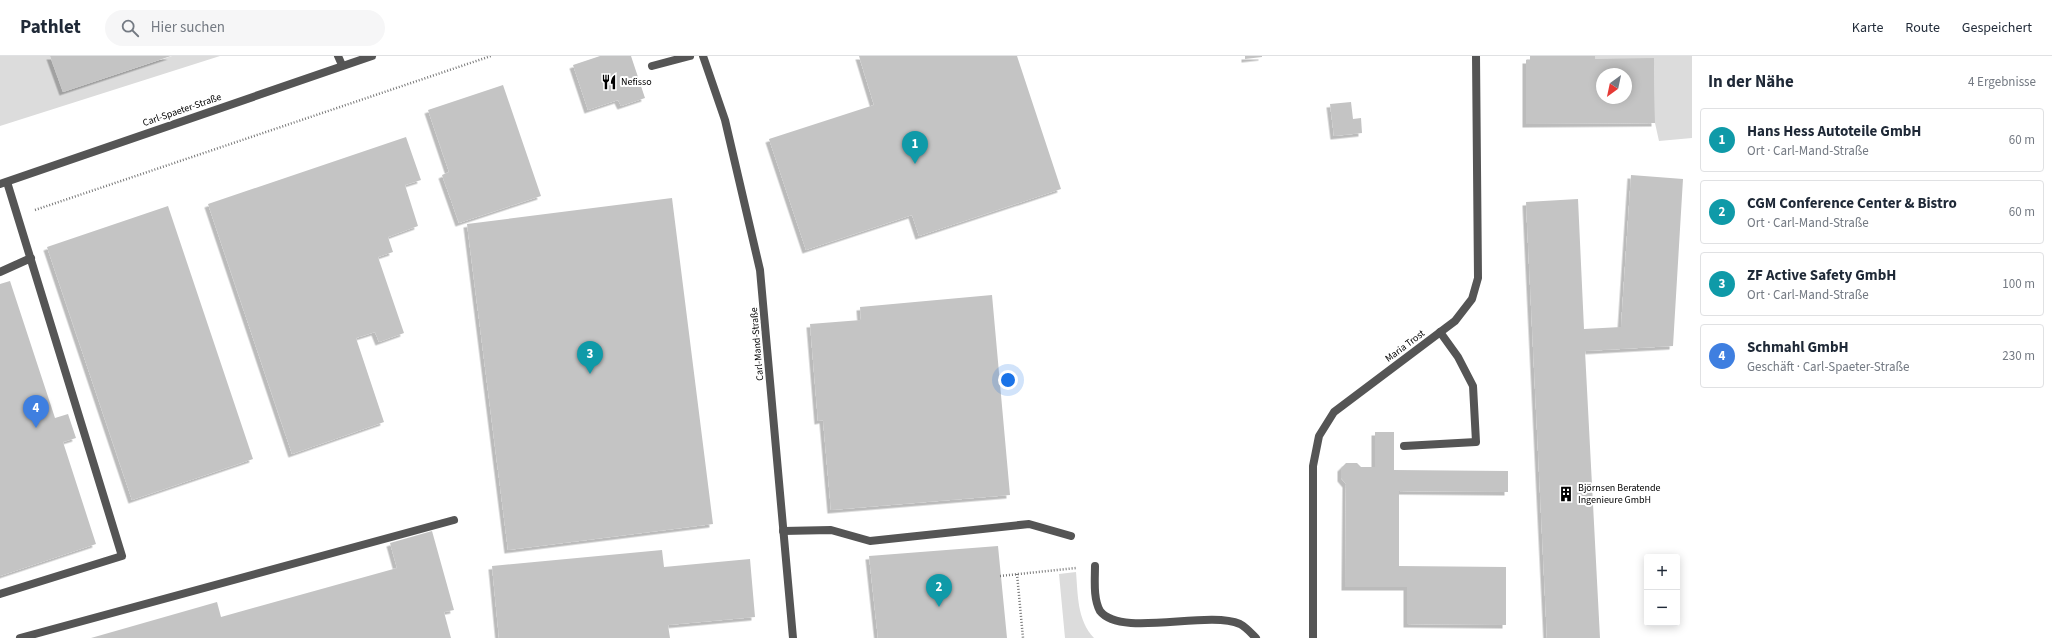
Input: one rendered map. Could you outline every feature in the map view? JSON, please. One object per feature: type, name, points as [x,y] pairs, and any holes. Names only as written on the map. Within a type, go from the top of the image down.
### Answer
[{"type":"street","points":[[338,56],[342,66]]},
{"type":"street","name":"Carl-Spaeter-Straße","points":[[3,183],[372,56]]},
{"type":"street","points":[[652,66],[690,56]]},
{"type":"street","name":"Carl-Mand-Straße","points":[[703,56],[725,120],[760,270],[793,638]]},
{"type":"street","name":"Maria Trost","points":[[1313,638],[1312,466],[1319,436],[1334,412],[1455,321],[1472,299],[1478,278],[1476,56]]},
{"type":"street","points":[[0,594],[122,556],[17,216],[3,183]]},
{"type":"street","points":[[0,272],[30,258]]},
{"type":"street","points":[[1404,446],[1476,442],[1473,386],[1458,357],[1440,332]]},
{"type":"street","points":[[20,638],[454,520]]},
{"type":"street","points":[[783,531],[831,530],[870,541],[1029,524],[1071,536]]},
{"type":"street","points":[[1095,566],[1096,598],[1100,610],[1107,620],[1119,626],[1134,628],[1222,622],[1240,624],[1256,638]]},
{"type":"path","points":[[17,216],[491,56]]},
{"type":"path","points":[[1000,576],[1095,566]]},
{"type":"path","points":[[1017,574],[1023,638]]},
{"type":"shaded area","points":[[0,56],[50,56],[63,92],[172,56],[220,56],[0,126]]},
{"type":"shaded area","points":[[1595,56],[1692,56],[1692,138],[1659,141],[1655,123],[1654,59],[1595,59]]},
{"type":"shaded area","points":[[1076,572],[1081,615],[1088,631],[1094,638],[1065,638],[1059,574]]},
{"type":"building","points":[[50,56],[171,56],[63,92]]},
{"type":"building","name":"Nefisso","points":[[600,56],[631,56],[645,98],[621,106],[618,100],[588,110],[573,65]]},
{"type":"building","points":[[859,56],[1017,56],[1061,189],[919,236],[912,215],[806,250],[769,139],[874,105]]},
{"type":"building","points":[[1245,56],[1262,56],[1262,57],[1245,59]]},
{"type":"building","points":[[1530,56],[1595,56],[1595,59],[1654,58],[1655,123],[1526,124],[1526,60],[1530,60]]},
{"type":"building","points":[[503,85],[541,196],[459,223],[442,175],[449,172],[428,110]]},
{"type":"building","points":[[1351,102],[1353,119],[1361,118],[1362,133],[1334,136],[1330,104]]},
{"type":"building","points":[[406,137],[421,180],[405,185],[418,226],[388,237],[393,252],[378,257],[404,333],[379,342],[375,332],[356,338],[384,422],[292,454],[208,204]]},
{"type":"building","name":"Björnsen Beratende Ingenieure GmbH","points":[[1631,175],[1683,179],[1673,346],[1585,351],[1600,638],[1547,638],[1526,202],[1578,199],[1584,329],[1621,327]]},
{"type":"building","points":[[672,198],[713,524],[508,550],[467,224]]},
{"type":"building","points":[[168,206],[253,459],[132,500],[47,247]]},
{"type":"building","points":[[10,281],[55,418],[68,414],[76,438],[63,442],[96,544],[0,576],[0,284]]},
{"type":"building","points":[[992,295],[1010,495],[831,510],[823,420],[818,421],[810,324],[861,320],[860,307]]},
{"type":"building","points":[[1375,432],[1394,432],[1394,470],[1508,471],[1508,492],[1399,491],[1399,566],[1506,567],[1506,625],[1407,624],[1407,587],[1345,587],[1346,484],[1341,478],[1341,468],[1346,463],[1357,463],[1361,467],[1375,467]]},
{"type":"building","points":[[432,531],[454,610],[444,612],[451,638],[91,638],[217,602],[221,617],[397,568],[390,543]]},
{"type":"building","points":[[998,546],[1007,638],[878,638],[869,556]]},
{"type":"building","points":[[662,550],[664,567],[750,559],[755,617],[668,625],[670,638],[499,638],[492,566]]},
{"type":"place","name":"Nefisso","points":[[609,82]]},
{"type":"place","name":"Hans Hess Autoteile GmbH","points":[[915,164]]},
{"type":"place","name":"ZF Active Safety GmbH","points":[[590,374]]},
{"type":"place","name":"Schmahl GmbH","points":[[36,428]]},
{"type":"place","name":"Björnsen Beratende Ingenieure GmbH","points":[[1566,494]]},
{"type":"place","name":"CGM Conference Center & Bistro","points":[[939,607]]}]
